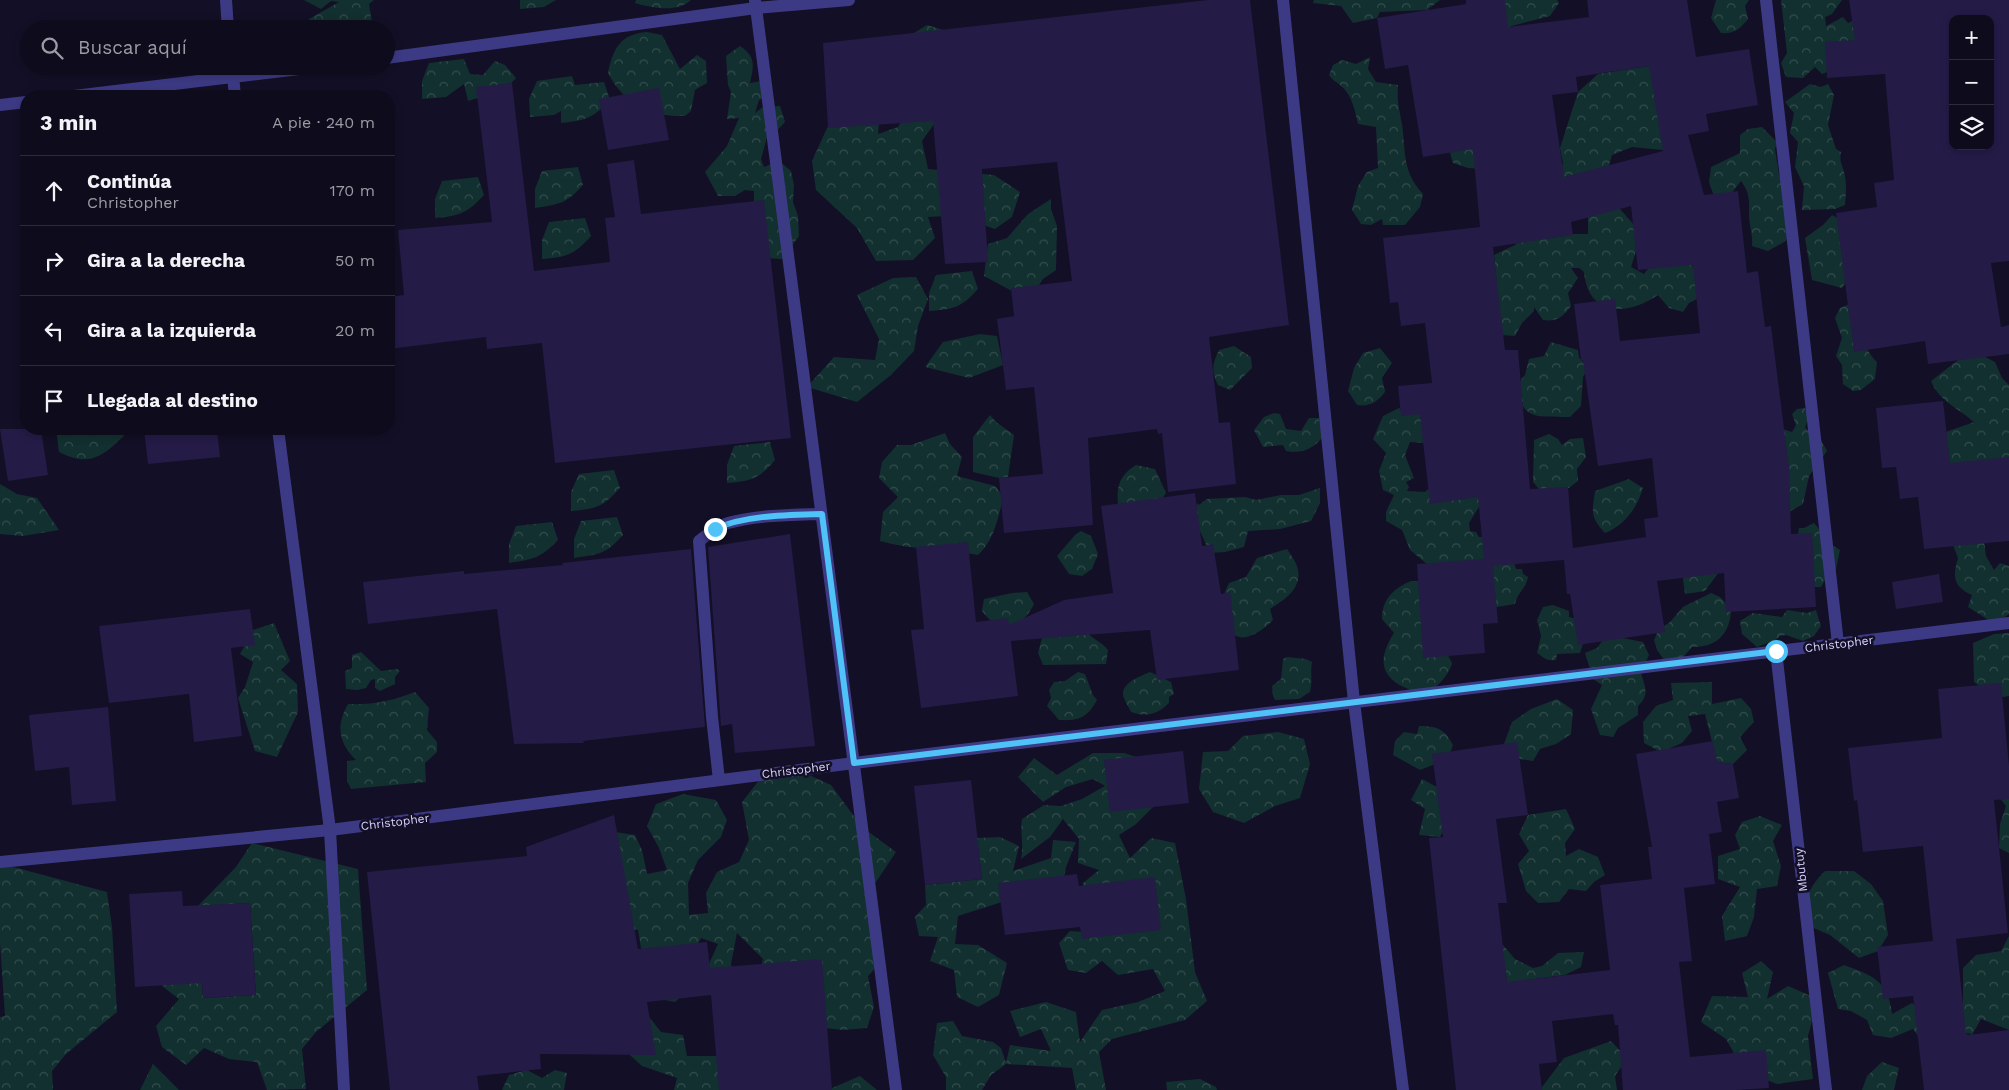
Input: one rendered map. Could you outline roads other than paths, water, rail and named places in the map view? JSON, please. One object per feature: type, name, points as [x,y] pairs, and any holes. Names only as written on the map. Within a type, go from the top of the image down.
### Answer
[{"type":"street","points":[[226,0],[227,20]]},
{"type":"street","points":[[395,57],[756,4],[849,0]]},
{"type":"street","points":[[1283,0],[1354,702],[1403,1090]]},
{"type":"street","points":[[1766,0],[1838,644]]},
{"type":"street","points":[[756,4],[896,1090]]},
{"type":"street","points":[[114,90],[212,75]]},
{"type":"street","points":[[232,75],[234,90]]},
{"type":"street","points":[[0,104],[20,102]]},
{"type":"street","points":[[279,435],[330,830],[344,1090]]},
{"type":"street","points":[[719,780],[712,717],[699,541],[715,529],[728,523],[790,515],[822,514]]},
{"type":"street","name":"Christopher","points":[[0,862],[330,830],[854,763],[2009,623]]},
{"type":"street","name":"Mbutuy","points":[[1776,651],[1826,1090]]}]
